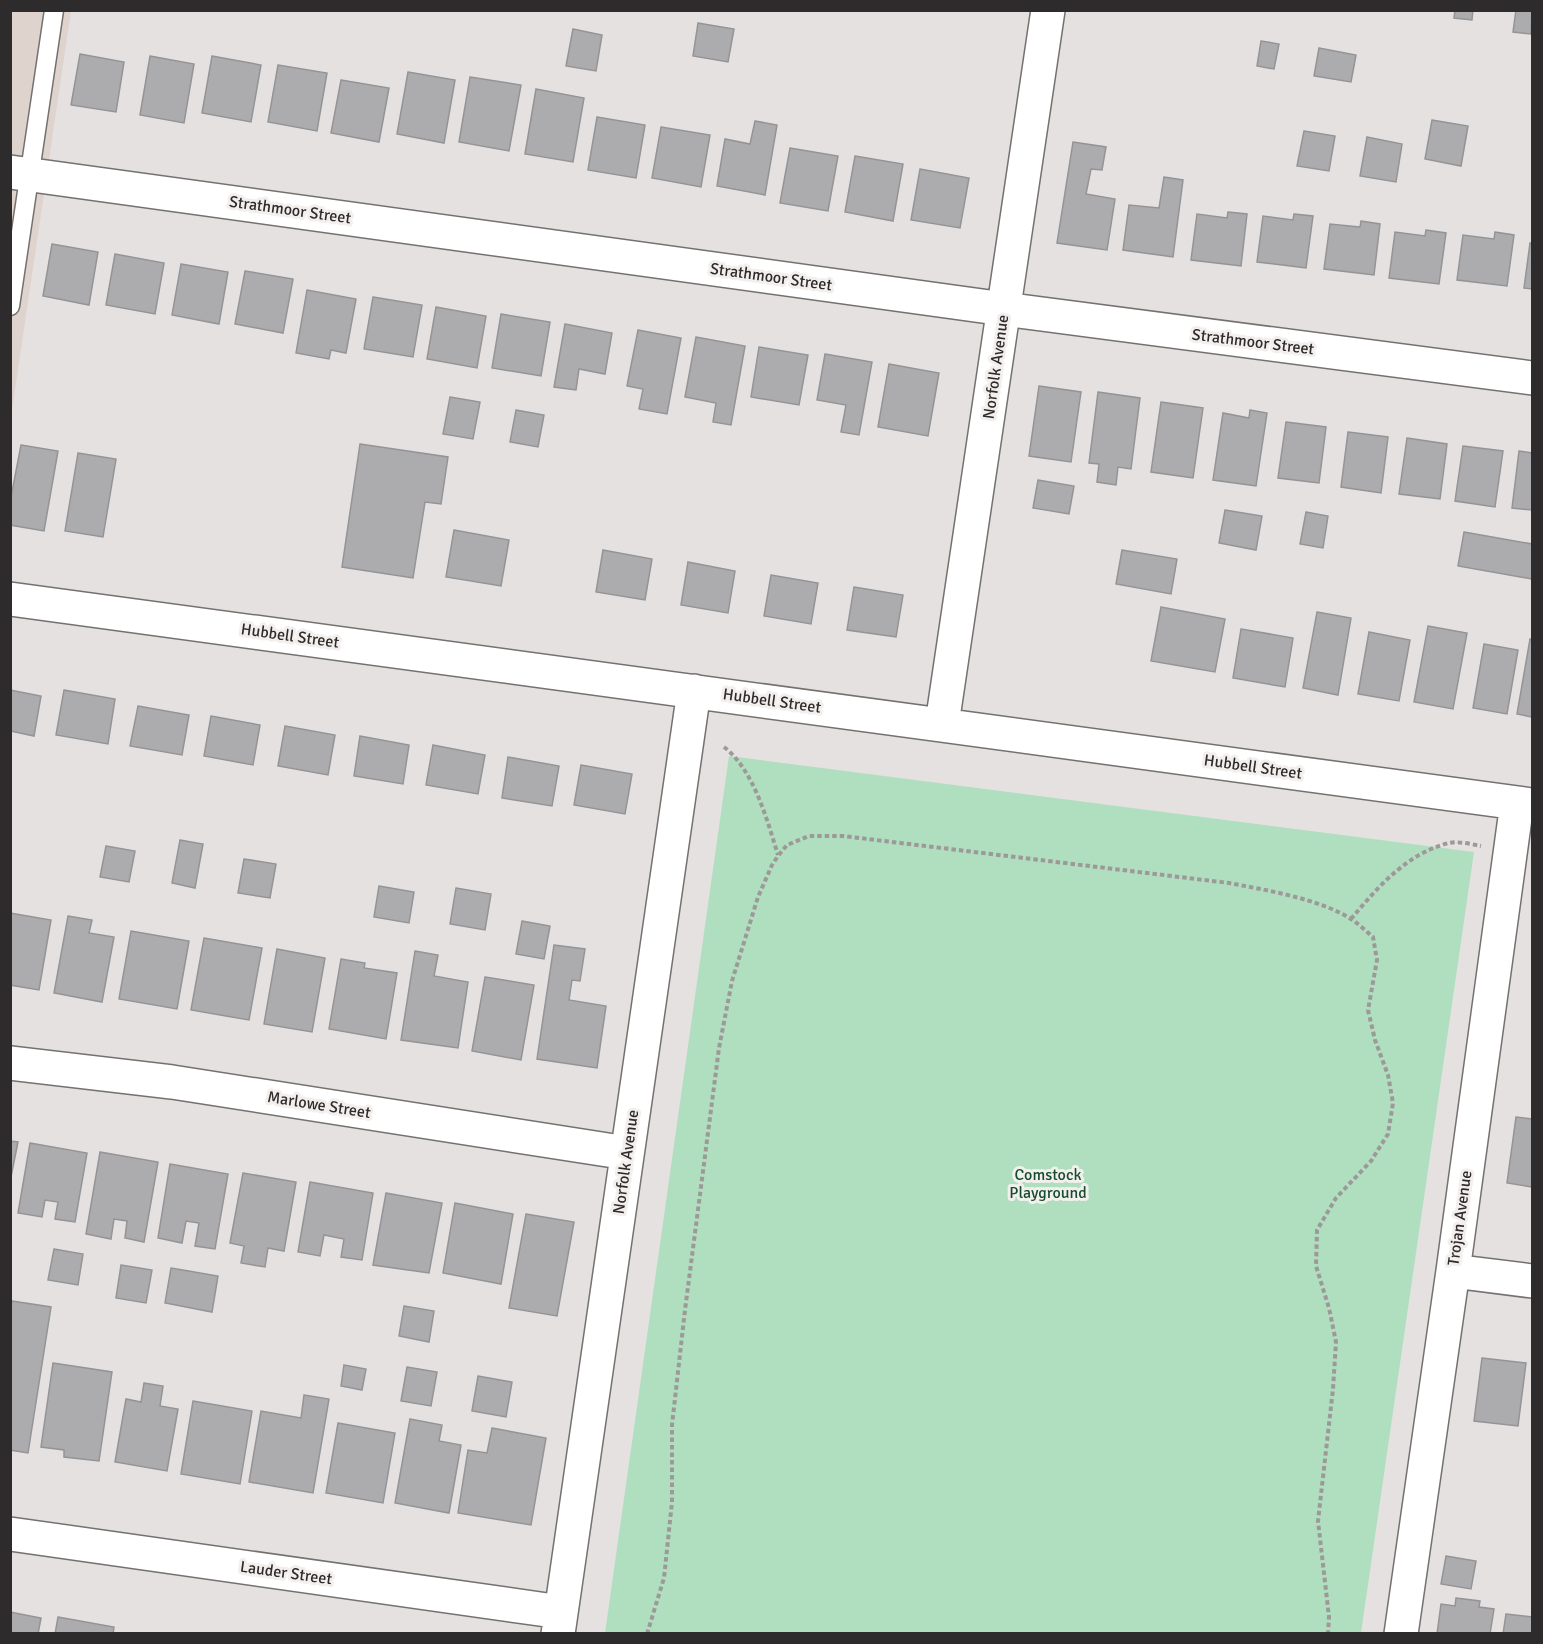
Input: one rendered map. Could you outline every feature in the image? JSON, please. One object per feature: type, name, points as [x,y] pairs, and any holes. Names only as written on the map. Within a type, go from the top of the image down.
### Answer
[{"type":"street","name":"Norfolk Avenue","points":[[942,724],[1048,10]]},
{"type":"street","name":"Strathmoor Street","points":[[20,173],[1004,309],[1533,378]]},
{"type":"street","name":"Hubbell Street","points":[[10,599],[1525,804]]},
{"type":"street","name":"Norfolk Avenue","points":[[560,1623],[694,691]]},
{"type":"street","name":"Trojan Avenue","points":[[1401,1634],[1453,1271],[1525,804]]},
{"type":"street","name":"Marlowe Street","points":[[10,1063],[172,1082],[627,1153]]},
{"type":"street","points":[[1453,1271],[1533,1281]]},
{"type":"street","name":"Lauder Street","points":[[10,1534],[560,1623]]},
{"type":"lane","points":[[10,306],[20,173],[54,10]]},
{"type":"path","points":[[724,747],[732,753],[754,785],[778,856]]},
{"type":"path","points":[[647,1634],[664,1578],[672,1502],[672,1425],[685,1310],[719,1048],[732,981],[758,897],[772,865],[787,845],[809,836],[843,836],[1229,883],[1272,891],[1326,907],[1351,919],[1374,937],[1377,960],[1368,1010],[1375,1040],[1388,1075],[1393,1103],[1388,1134],[1371,1161],[1336,1198],[1317,1230],[1316,1266],[1336,1341],[1318,1521],[1329,1617],[1328,1634]]},
{"type":"path","points":[[1351,919],[1372,894],[1407,863],[1425,852],[1451,842],[1470,844]]},
{"type":"shaded area","points":[[11,11],[71,11],[11,417]]},
{"type":"green space","name":"Comstock Playground","points":[[729,756],[1474,852],[1361,1633],[605,1633]]},
{"type":"building","points":[[1455,10],[1473,10],[1472,20],[1454,18]]},
{"type":"building","points":[[1516,10],[1532,10],[1531,34],[1513,32]]},
{"type":"building","points":[[698,23],[734,29],[728,62],[693,56]]},
{"type":"building","points":[[573,29],[602,35],[596,71],[566,66]]},
{"type":"building","points":[[1261,41],[1279,44],[1274,69],[1257,66]]},
{"type":"building","points":[[1319,48],[1356,55],[1351,82],[1314,76]]},
{"type":"building","points":[[80,54],[124,62],[116,112],[71,105]]},
{"type":"building","points":[[150,56],[194,64],[184,123],[140,115]]},
{"type":"building","points":[[212,56],[261,65],[251,122],[202,113]]},
{"type":"building","points":[[278,65],[327,73],[317,131],[268,122]]},
{"type":"building","points":[[408,72],[455,80],[444,143],[397,134]]},
{"type":"building","points":[[470,77],[521,85],[509,151],[459,142]]},
{"type":"building","points":[[341,80],[389,88],[379,142],[331,133]]},
{"type":"building","points":[[536,89],[584,98],[573,162],[525,154]]},
{"type":"building","points":[[597,117],[645,125],[636,178],[588,170]]},
{"type":"building","points":[[1432,120],[1468,126],[1461,166],[1425,159]]},
{"type":"building","points":[[755,121],[777,125],[765,195],[717,186],[725,139],[750,144]]},
{"type":"building","points":[[661,127],[710,135],[701,187],[652,178]]},
{"type":"building","points":[[1304,131],[1335,136],[1329,171],[1297,166]]},
{"type":"building","points":[[1367,137],[1402,144],[1396,182],[1360,176]]},
{"type":"building","points":[[1073,142],[1106,147],[1102,170],[1091,169],[1086,194],[1115,199],[1107,250],[1057,243]]},
{"type":"building","points":[[790,148],[838,156],[828,211],[780,203]]},
{"type":"building","points":[[855,156],[903,164],[893,221],[845,212]]},
{"type":"building","points":[[920,169],[969,178],[960,228],[911,220]]},
{"type":"building","points":[[1164,177],[1183,180],[1173,257],[1123,250],[1129,205],[1159,208]]},
{"type":"building","points":[[1228,212],[1247,214],[1241,266],[1191,260],[1197,214],[1227,218]]},
{"type":"building","points":[[1294,214],[1313,216],[1306,268],[1257,262],[1263,216],[1293,220]]},
{"type":"building","points":[[1361,221],[1380,224],[1374,275],[1324,269],[1330,224],[1360,227]]},
{"type":"building","points":[[1426,230],[1446,233],[1439,284],[1389,278],[1395,232],[1425,236]]},
{"type":"building","points":[[1495,232],[1514,235],[1507,286],[1457,280],[1463,235],[1494,239]]},
{"type":"building","points":[[1530,243],[1532,243],[1532,289],[1524,288]]},
{"type":"building","points":[[52,244],[98,252],[89,305],[43,296]]},
{"type":"building","points":[[115,254],[164,263],[155,314],[106,305]]},
{"type":"building","points":[[181,264],[228,272],[219,324],[172,315]]},
{"type":"building","points":[[245,271],[293,279],[283,333],[235,324]]},
{"type":"building","points":[[307,290],[356,299],[346,353],[331,350],[329,359],[296,353]]},
{"type":"building","points":[[373,297],[422,305],[413,357],[364,349]]},
{"type":"building","points":[[436,307],[486,316],[477,368],[427,359]]},
{"type":"building","points":[[501,314],[550,322],[541,376],[492,368]]},
{"type":"building","points":[[565,324],[612,333],[605,374],[579,369],[576,390],[554,387]]},
{"type":"building","points":[[638,330],[681,338],[667,414],[639,409],[643,389],[627,386]]},
{"type":"building","points":[[696,337],[745,346],[731,425],[713,422],[716,403],[685,397]]},
{"type":"building","points":[[759,347],[808,355],[799,405],[751,397]]},
{"type":"building","points":[[825,354],[872,362],[859,435],[841,432],[846,405],[817,400]]},
{"type":"building","points":[[889,364],[939,373],[928,436],[878,427]]},
{"type":"building","points":[[1039,386],[1081,392],[1071,462],[1029,456]]},
{"type":"building","points":[[1098,392],[1140,398],[1131,469],[1118,467],[1116,485],[1097,482],[1099,464],[1089,463]]},
{"type":"building","points":[[450,397],[480,402],[473,439],[443,434]]},
{"type":"building","points":[[1161,402],[1203,408],[1193,478],[1151,472]]},
{"type":"building","points":[[516,410],[544,415],[538,447],[510,442]]},
{"type":"building","points":[[1250,410],[1267,413],[1256,486],[1213,480],[1223,413],[1249,418]]},
{"type":"building","points":[[1286,422],[1326,427],[1319,483],[1278,478]]},
{"type":"building","points":[[1348,432],[1388,437],[1381,493],[1341,487]]},
{"type":"building","points":[[1407,438],[1447,444],[1440,499],[1399,494]]},
{"type":"building","points":[[360,444],[448,457],[441,504],[425,502],[413,578],[342,567]]},
{"type":"building","points":[[21,445],[58,451],[44,531],[10,525],[10,502]]},
{"type":"building","points":[[1463,446],[1503,451],[1495,507],[1455,501]]},
{"type":"building","points":[[1519,451],[1532,453],[1532,510],[1512,508]]},
{"type":"building","points":[[78,453],[116,459],[103,537],[65,531]]},
{"type":"building","points":[[1038,480],[1074,486],[1069,514],[1033,508]]},
{"type":"building","points":[[1225,510],[1262,516],[1256,550],[1219,543]]},
{"type":"building","points":[[1306,512],[1328,516],[1323,548],[1300,544]]},
{"type":"building","points":[[454,530],[509,540],[501,586],[446,577]]},
{"type":"building","points":[[1464,532],[1532,544],[1532,579],[1458,566]]},
{"type":"building","points":[[603,550],[652,559],[645,600],[596,592]]},
{"type":"building","points":[[1122,550],[1177,559],[1171,594],[1116,584]]},
{"type":"building","points":[[688,562],[735,571],[728,613],[681,605]]},
{"type":"building","points":[[771,575],[818,583],[811,624],[764,616]]},
{"type":"building","points":[[854,587],[903,595],[896,637],[847,630]]},
{"type":"building","points":[[1161,607],[1225,619],[1215,672],[1151,661]]},
{"type":"building","points":[[1317,612],[1351,618],[1338,695],[1303,688]]},
{"type":"building","points":[[1428,626],[1467,633],[1453,709],[1414,702]]},
{"type":"building","points":[[1241,629],[1293,638],[1285,687],[1233,678]]},
{"type":"building","points":[[1369,632],[1410,640],[1399,701],[1358,694]]},
{"type":"building","points":[[1530,639],[1532,640],[1532,717],[1517,714]]},
{"type":"building","points":[[1484,644],[1518,650],[1507,714],[1473,708]]},
{"type":"building","points":[[10,690],[41,696],[34,736],[10,731]]},
{"type":"building","points":[[64,690],[115,699],[108,744],[56,735]]},
{"type":"building","points":[[138,706],[189,715],[182,755],[130,746]]},
{"type":"building","points":[[211,716],[260,725],[253,765],[204,756]]},
{"type":"building","points":[[285,726],[335,735],[328,775],[278,766]]},
{"type":"building","points":[[360,736],[409,745],[403,784],[354,776]]},
{"type":"building","points":[[433,745],[485,755],[478,794],[426,785]]},
{"type":"building","points":[[508,757],[559,766],[552,806],[502,798]]},
{"type":"building","points":[[581,765],[632,774],[625,814],[574,805]]},
{"type":"building","points":[[180,840],[203,844],[195,888],[172,883]]},
{"type":"building","points":[[106,846],[135,851],[129,882],[100,877]]},
{"type":"building","points":[[244,859],[276,864],[270,898],[238,893]]},
{"type":"building","points":[[379,886],[414,892],[409,923],[374,917]]},
{"type":"building","points":[[456,888],[491,894],[485,930],[450,924]]},
{"type":"building","points":[[10,913],[51,920],[39,990],[10,985]]},
{"type":"building","points":[[68,916],[92,920],[89,933],[114,937],[102,1002],[54,993]]},
{"type":"building","points":[[522,921],[550,926],[544,959],[516,954]]},
{"type":"building","points":[[131,931],[189,941],[177,1009],[119,999]]},
{"type":"building","points":[[204,938],[262,948],[249,1020],[191,1010]]},
{"type":"building","points":[[554,945],[585,949],[580,981],[572,980],[569,1000],[606,1006],[597,1068],[537,1059]]},
{"type":"building","points":[[277,949],[325,958],[312,1032],[264,1024]]},
{"type":"building","points":[[415,951],[438,955],[434,976],[468,982],[458,1048],[401,1040]]},
{"type":"building","points":[[341,959],[365,963],[364,968],[397,973],[386,1039],[329,1029]]},
{"type":"building","points":[[485,977],[534,985],[521,1060],[472,1051]]},
{"type":"building","points":[[1516,1117],[1532,1119],[1532,1187],[1507,1183]]},
{"type":"building","points":[[10,1141],[18,1142],[10,1182]]},
{"type":"building","points":[[30,1143],[87,1153],[75,1222],[55,1219],[58,1202],[45,1200],[42,1217],[18,1213]]},
{"type":"building","points":[[100,1152],[158,1162],[144,1242],[125,1238],[127,1221],[114,1219],[111,1239],[86,1234]]},
{"type":"building","points":[[170,1164],[228,1174],[215,1249],[195,1246],[199,1223],[186,1221],[182,1243],[158,1238]]},
{"type":"building","points":[[243,1173],[296,1182],[284,1251],[268,1248],[265,1267],[241,1263],[244,1246],[230,1243]]},
{"type":"building","points":[[310,1182],[373,1193],[362,1260],[341,1257],[344,1239],[324,1235],[320,1256],[298,1252]]},
{"type":"building","points":[[386,1193],[442,1203],[429,1273],[373,1265]]},
{"type":"building","points":[[455,1203],[513,1214],[501,1284],[443,1273]]},
{"type":"building","points":[[526,1214],[574,1222],[557,1316],[509,1308]]},
{"type":"building","points":[[54,1249],[83,1254],[78,1285],[48,1280]]},
{"type":"building","points":[[121,1265],[152,1270],[146,1303],[116,1298]]},
{"type":"building","points":[[171,1268],[218,1276],[212,1312],[165,1303]]},
{"type":"building","points":[[12,1301],[51,1307],[28,1453],[10,1450],[10,1309]]},
{"type":"building","points":[[404,1306],[434,1311],[429,1342],[399,1336]]},
{"type":"building","points":[[1482,1358],[1526,1363],[1518,1426],[1474,1421]]},
{"type":"building","points":[[53,1363],[112,1372],[99,1461],[64,1457],[64,1450],[41,1447]]},
{"type":"building","points":[[344,1365],[366,1369],[362,1390],[341,1386]]},
{"type":"building","points":[[407,1367],[437,1372],[431,1406],[401,1401]]},
{"type":"building","points":[[478,1376],[512,1382],[506,1417],[472,1411]]},
{"type":"building","points":[[144,1383],[163,1386],[160,1406],[178,1409],[167,1471],[115,1462],[126,1399],[141,1402]]},
{"type":"building","points":[[304,1395],[329,1399],[313,1493],[249,1482],[261,1411],[301,1418]]},
{"type":"building","points":[[193,1401],[252,1411],[240,1484],[181,1474]]},
{"type":"building","points":[[410,1419],[442,1425],[439,1441],[461,1445],[449,1513],[395,1503]]},
{"type":"building","points":[[338,1423],[395,1433],[383,1503],[326,1493]]},
{"type":"building","points":[[492,1428],[546,1438],[531,1525],[458,1513],[468,1450],[487,1453]]},
{"type":"building","points":[[1446,1556],[1476,1561],[1471,1589],[1441,1584]]},
{"type":"building","points":[[1456,1598],[1480,1601],[1479,1607],[1494,1609],[1490,1634],[1437,1634],[1441,1604],[1455,1606]]},
{"type":"building","points":[[10,1612],[41,1618],[38,1634],[10,1634]]},
{"type":"building","points":[[1506,1614],[1532,1617],[1532,1634],[1503,1634]]},
{"type":"building","points":[[58,1617],[114,1627],[113,1634],[55,1634]]}]
